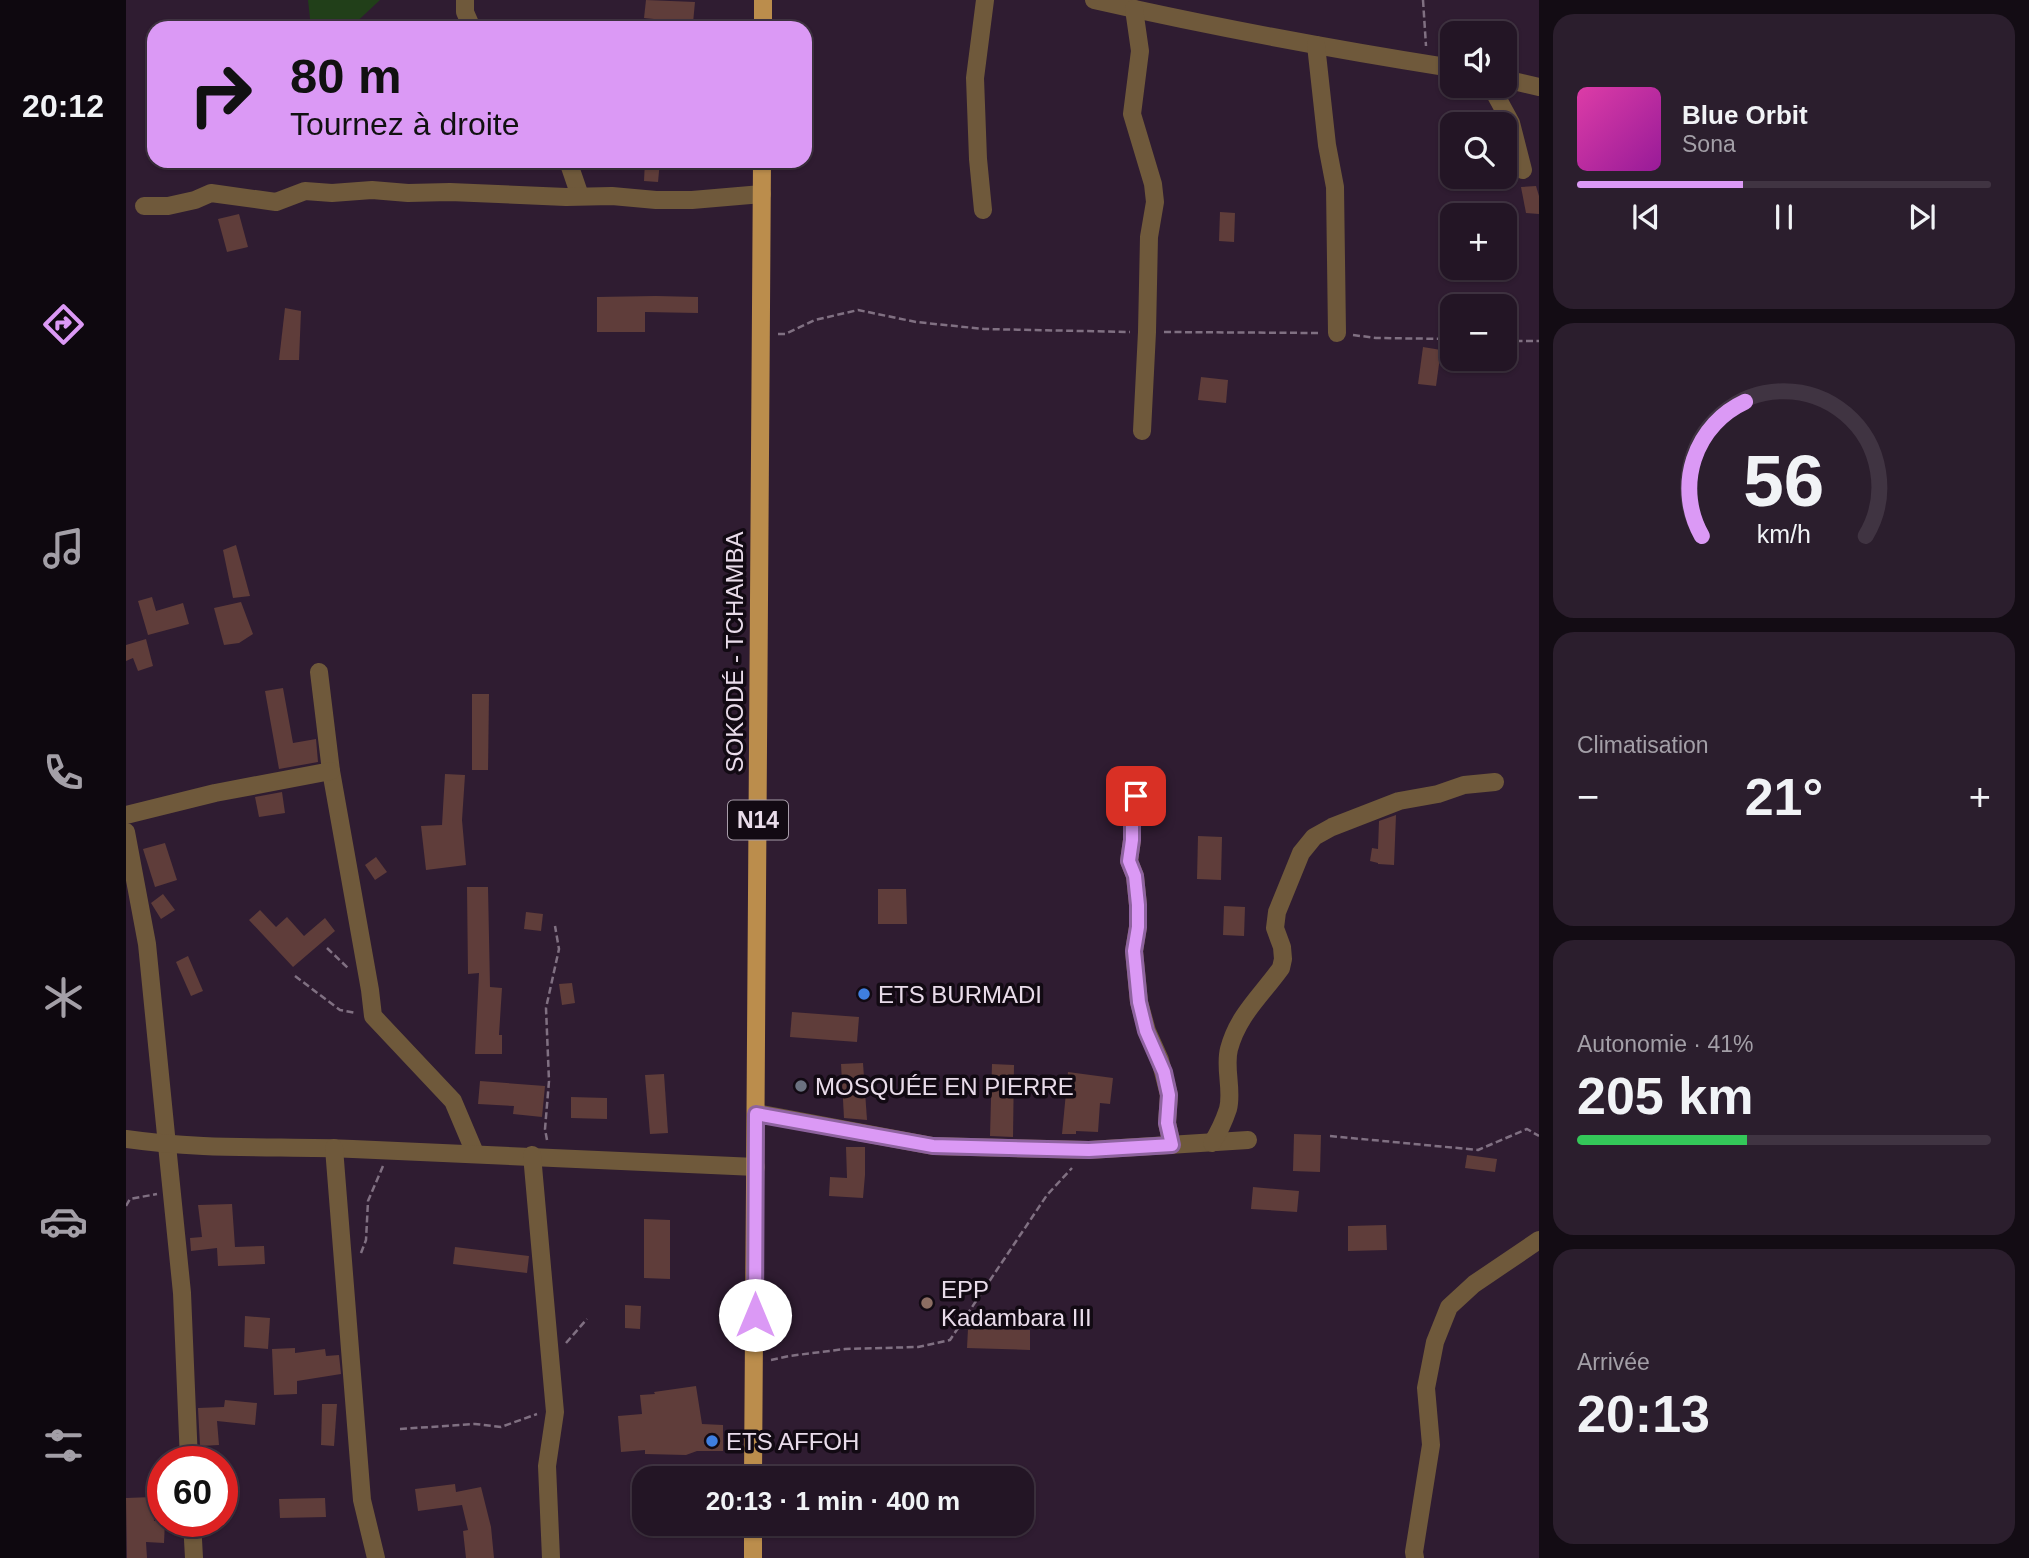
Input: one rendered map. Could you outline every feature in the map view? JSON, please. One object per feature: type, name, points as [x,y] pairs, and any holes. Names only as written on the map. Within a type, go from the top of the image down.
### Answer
[{"type":"main road","points":[[763,0],[763,21]]},
{"type":"main road","name":"SOKODÉ - TCHAMBA","points":[[753,1466],[762,168]]},
{"type":"main road","points":[[753,1536],[753,1558]]},
{"type":"street","points":[[465,0],[465,12],[469,21]]},
{"type":"street","points":[[983,209],[975,78],[985,0]]},
{"type":"street","points":[[1094,0],[1165,8],[1316,46],[1440,66]]},
{"type":"street","points":[[1122,4],[1140,51],[1132,114],[1153,184],[1155,202],[1149,237],[1142,430]]},
{"type":"street","points":[[1316,46],[1327,145],[1335,187],[1336,333]]},
{"type":"street","points":[[1517,82],[1539,87]]},
{"type":"street","points":[[1497,98],[1511,123],[1523,170]]},
{"type":"street","points":[[570,168],[580,197]]},
{"type":"street","points":[[144,206],[168,206],[211,193],[276,202],[305,191],[612,196],[656,200],[762,194]]},
{"type":"street","points":[[319,672],[331,771],[373,1016],[453,1101],[475,1153]]},
{"type":"street","points":[[126,815],[215,793],[331,771]]},
{"type":"street","points":[[1149,775],[1136,796],[1132,816],[1129,861],[1135,876],[1138,905],[1134,951],[1139,1002],[1146,1031],[1160,1060],[1169,1095],[1167,1123],[1172,1145]]},
{"type":"street","points":[[1212,1143],[1228,1108],[1228,1053],[1243,1016],[1281,968],[1282,947],[1275,928],[1277,912],[1295,868],[1314,837],[1332,827],[1399,801],[1438,794],[1464,785],[1495,782]]},
{"type":"street","points":[[126,832],[147,944],[182,1293],[188,1446]]},
{"type":"street","points":[[756,1114],[933,1146],[1089,1150],[1248,1140]]},
{"type":"street","points":[[126,1139],[167,1145],[532,1155],[755,1167]]},
{"type":"street","points":[[334,1148],[362,1500],[376,1558]]},
{"type":"street","points":[[532,1155],[555,1412],[547,1466],[551,1558]]},
{"type":"street","points":[[1415,1558],[1431,1445],[1426,1388],[1435,1342],[1449,1307],[1474,1284],[1539,1240]]},
{"type":"street","points":[[193,1537],[194,1558]]},
{"type":"path","points":[[1423,0],[1427,64]]},
{"type":"path","points":[[761,334],[785,334],[815,320],[858,310],[916,323],[984,329],[1336,333],[1376,338],[1440,339]]},
{"type":"path","points":[[1517,341],[1539,341]]},
{"type":"path","points":[[553,1156],[545,1129],[549,1081],[546,1008],[559,949],[555,926]]},
{"type":"path","points":[[295,976],[340,1010],[373,1016]]},
{"type":"path","points":[[1330,1136],[1478,1150],[1527,1129],[1539,1136]]},
{"type":"path","points":[[361,1263],[361,1253],[366,1240],[368,1202],[385,1160],[393,1150]]},
{"type":"path","points":[[754,1364],[789,1356],[845,1349],[918,1347],[950,1340],[1047,1195],[1089,1150]]},
{"type":"path","points":[[126,1206],[130,1199],[172,1191]]},
{"type":"path","points":[[400,1429],[463,1424],[501,1427],[540,1413],[555,1412]]},
{"type":"green space","points":[[308,0],[380,0],[358,21],[310,21]]},
{"type":"building","points":[[646,0],[695,2],[693,21],[644,18]]},
{"type":"building","points":[[645,168],[659,168],[658,182],[644,181]]},
{"type":"building","points":[[1536,186],[1539,214],[1526,213],[1521,187]]},
{"type":"building","points":[[1220,212],[1235,213],[1234,242],[1219,241]]},
{"type":"building","points":[[239,214],[248,247],[227,252],[218,219]]},
{"type":"building","points":[[597,297],[698,297],[698,313],[645,312],[645,332],[597,332]]},
{"type":"building","points":[[285,308],[301,311],[299,360],[279,360]]},
{"type":"building","points":[[1423,347],[1440,350],[1436,386],[1418,384]]},
{"type":"building","points":[[1201,377],[1228,380],[1226,403],[1198,400]]},
{"type":"building","points":[[236,545],[250,596],[233,598],[223,550]]},
{"type":"building","points":[[152,597],[156,611],[183,603],[189,624],[148,635],[138,601]]},
{"type":"building","points":[[241,602],[253,634],[239,643],[224,645],[214,608]]},
{"type":"building","points":[[146,639],[153,666],[138,671],[133,658],[126,661],[126,645]]},
{"type":"building","points":[[283,688],[293,743],[316,739],[318,762],[279,769],[265,691]]},
{"type":"building","points":[[472,694],[489,694],[488,770],[472,770]]},
{"type":"building","points":[[445,774],[465,775],[462,820],[466,865],[426,870],[421,826],[442,825]]},
{"type":"building","points":[[282,792],[285,813],[259,817],[255,797]]},
{"type":"building","points":[[1396,815],[1394,865],[1370,861],[1372,848],[1378,849],[1379,821]]},
{"type":"building","points":[[1198,836],[1222,837],[1221,880],[1197,879]]},
{"type":"building","points":[[165,843],[177,880],[155,887],[143,849]]},
{"type":"building","points":[[376,857],[387,872],[375,880],[365,865]]},
{"type":"building","points":[[467,887],[488,887],[490,987],[502,988],[499,1035],[502,1035],[502,1054],[475,1054],[479,973],[468,974]]},
{"type":"building","points":[[878,889],[906,889],[907,924],[878,924]]},
{"type":"building","points":[[163,894],[175,910],[161,919],[151,903]]},
{"type":"building","points":[[1224,906],[1245,907],[1244,936],[1223,935]]},
{"type":"building","points":[[260,910],[276,927],[287,917],[304,936],[325,918],[335,931],[293,967],[249,920]]},
{"type":"building","points":[[526,912],[543,914],[541,931],[524,929]]},
{"type":"building","points":[[188,956],[203,991],[191,996],[176,962]]},
{"type":"building","points":[[572,983],[575,1003],[562,1005],[559,984]]},
{"type":"building","points":[[792,1012],[859,1017],[857,1042],[790,1037]]},
{"type":"building","points":[[863,1063],[867,1120],[844,1118],[841,1064]]},
{"type":"building","points":[[992,1064],[1014,1065],[1013,1137],[990,1136]]},
{"type":"building","points":[[1068,1072],[1113,1078],[1110,1104],[1100,1103],[1098,1132],[1076,1131],[1076,1134],[1062,1134]]},
{"type":"building","points":[[664,1074],[668,1133],[650,1134],[645,1075]]},
{"type":"building","points":[[480,1081],[545,1086],[542,1117],[513,1114],[514,1106],[478,1104]]},
{"type":"building","points":[[571,1097],[607,1098],[607,1119],[571,1118]]},
{"type":"building","points":[[1294,1134],[1321,1135],[1320,1172],[1293,1171]]},
{"type":"building","points":[[846,1147],[865,1147],[863,1198],[829,1196],[830,1177],[847,1178]]},
{"type":"building","points":[[1467,1155],[1497,1159],[1495,1172],[1465,1168]]},
{"type":"building","points":[[1253,1187],[1299,1191],[1297,1212],[1251,1209]]},
{"type":"building","points":[[232,1204],[235,1247],[264,1246],[265,1264],[218,1266],[217,1248],[191,1251],[190,1238],[202,1237],[198,1205]]},
{"type":"building","points":[[644,1219],[670,1220],[670,1279],[644,1278]]},
{"type":"building","points":[[1386,1225],[1387,1250],[1348,1251],[1348,1226]]},
{"type":"building","points":[[455,1247],[529,1256],[527,1273],[453,1264]]},
{"type":"building","points":[[625,1305],[641,1306],[640,1329],[625,1328]]},
{"type":"building","points":[[245,1316],[270,1318],[268,1349],[244,1347]]},
{"type":"building","points":[[968,1329],[1030,1330],[1030,1350],[967,1348]]},
{"type":"building","points":[[295,1348],[295,1353],[325,1349],[326,1356],[339,1355],[341,1374],[297,1381],[297,1394],[274,1395],[272,1349]]},
{"type":"building","points":[[696,1386],[702,1424],[723,1425],[723,1451],[697,1451],[686,1455],[645,1454],[645,1450],[621,1452],[618,1416],[642,1414],[640,1395]]},
{"type":"building","points":[[225,1400],[257,1403],[255,1425],[217,1421],[219,1445],[200,1446],[198,1408],[224,1407]]},
{"type":"building","points":[[322,1404],[337,1404],[334,1446],[321,1445]]},
{"type":"building","points":[[455,1484],[456,1492],[481,1487],[491,1527],[494,1558],[466,1558],[463,1531],[468,1530],[462,1505],[418,1511],[415,1489]]},
{"type":"building","points":[[147,1497],[147,1537],[164,1537],[164,1543],[146,1542],[147,1558],[127,1558],[126,1498]]},
{"type":"building","points":[[325,1498],[326,1517],[280,1518],[279,1499]]},
{"type":"place","name":"ETS BURMADI","points":[[864,994]]},
{"type":"place","name":"MOSQUÉE EN PIERRE","points":[[801,1086]]},
{"type":"place","name":"EPP Kadambara III","points":[[927,1303]]},
{"type":"place","name":"ETS AFFOH","points":[[712,1441]]},
{"type":"route","points":[[755,1315],[756,1114],[933,1146],[1089,1150],[1172,1145],[1167,1123],[1169,1095],[1164,1072],[1146,1031],[1139,1002],[1134,951],[1138,905],[1135,876],[1129,861],[1136,796]]}]
